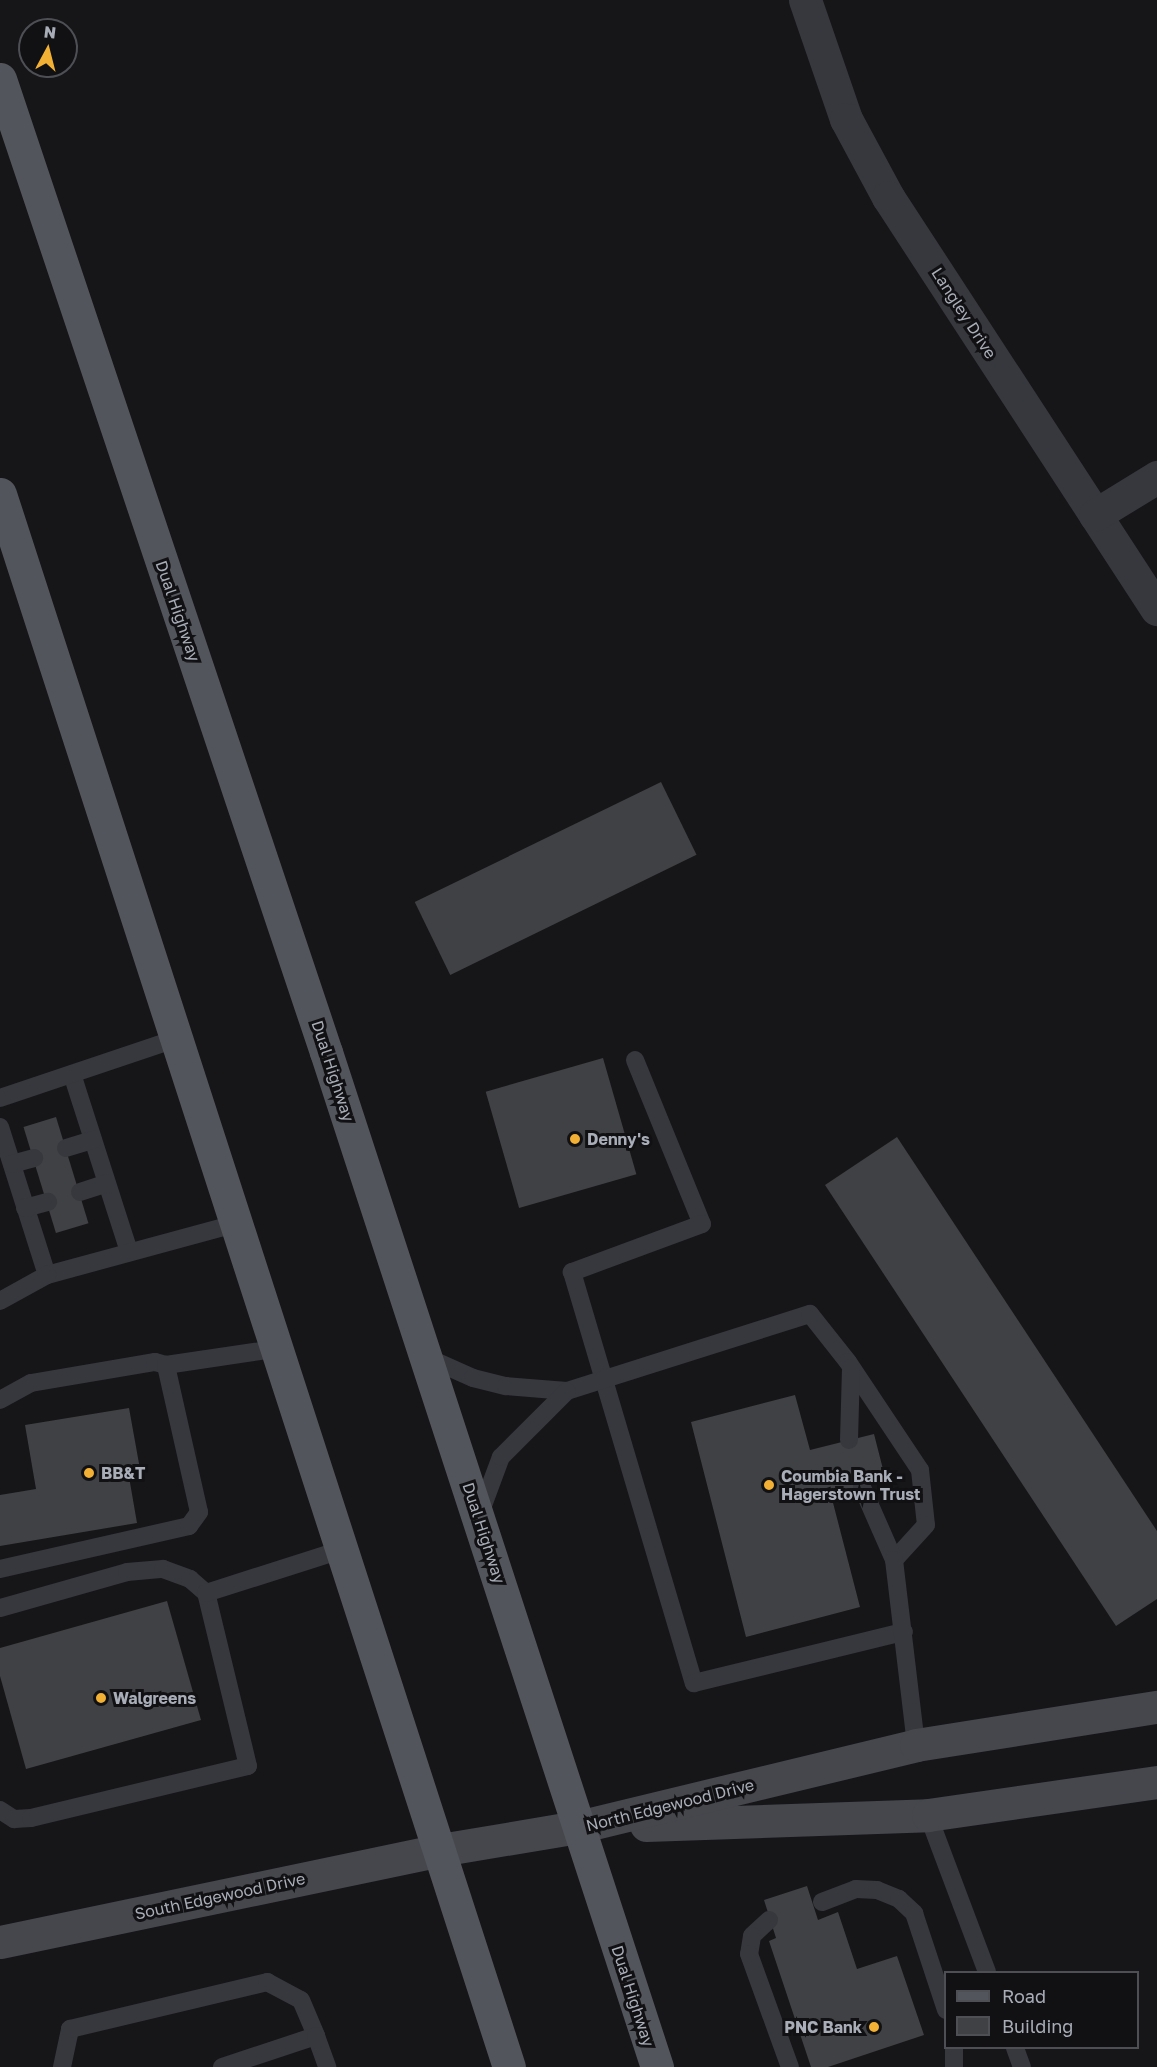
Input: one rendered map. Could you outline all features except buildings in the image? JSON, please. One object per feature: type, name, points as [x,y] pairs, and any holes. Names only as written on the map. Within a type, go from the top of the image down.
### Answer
[{"type":"main road","name":"Dual Highway","points":[[0,79],[479,1516],[657,2067]]},
{"type":"main road","points":[[0,494],[509,2067]]},
{"type":"main road","name":"North Edgewood Drive","points":[[578,1827],[916,1745],[1157,1707]]},
{"type":"main road","name":"North Edgewood Drive","points":[[578,1827],[928,1815],[1157,1782]]},
{"type":"main road","name":"South Edgewood Drive","points":[[0,1942],[440,1850],[578,1827]]},
{"type":"street","name":"Langley Drive","points":[[805,0],[846,119],[888,197],[1157,609]]},
{"type":"street","points":[[1095,515],[1157,477]]},
{"type":"lane","points":[[0,1098],[175,1039]]},
{"type":"lane","points":[[635,1060],[702,1224],[572,1272],[694,1683],[904,1632]]},
{"type":"lane","points":[[72,1074],[129,1252]]},
{"type":"lane","points":[[0,1127],[46,1275]]},
{"type":"lane","points":[[66,1148],[93,1140]]},
{"type":"lane","points":[[12,1164],[34,1158]]},
{"type":"lane","points":[[80,1192],[107,1183]]},
{"type":"lane","points":[[26,1208],[48,1202]]},
{"type":"lane","points":[[0,1301],[46,1275],[235,1224]]},
{"type":"lane","points":[[426,1357],[473,1378],[506,1386],[567,1391],[810,1314],[852,1368],[920,1470],[926,1525],[894,1560]]},
{"type":"lane","points":[[0,1400],[31,1383],[155,1362],[166,1365],[275,1349]]},
{"type":"lane","points":[[0,1569],[189,1526],[199,1512],[166,1365]]},
{"type":"lane","points":[[849,1440],[852,1368]]},
{"type":"lane","points":[[479,1516],[501,1457],[567,1391]]},
{"type":"lane","points":[[862,1487],[894,1560],[916,1745]]},
{"type":"lane","points":[[206,1593],[341,1550]]},
{"type":"lane","points":[[0,1608],[127,1572],[163,1569],[190,1579],[206,1593],[248,1766],[31,1818],[14,1819],[0,1810]]},
{"type":"lane","points":[[928,1815],[987,1971]]},
{"type":"lane","points":[[822,1902],[856,1889],[877,1890],[899,1899],[914,1913],[944,2007]]},
{"type":"lane","points":[[769,1920],[752,1936],[749,1954],[790,2067]]},
{"type":"lane","points":[[77,2067],[62,2058],[70,2029],[267,1982],[301,2000],[327,2067]]},
{"type":"lane","points":[[222,2067],[316,2036]]},
{"type":"lane","points":[[954,2049],[954,2067]]},
{"type":"lane","points":[[1015,2049],[1022,2067]]},
{"type":"place","name":"Denny's","points":[[575,1139]]},
{"type":"place","name":"BB&T","points":[[89,1473]]},
{"type":"place","name":"Coumbia Bank - Hagerstown Trust","points":[[769,1485]]},
{"type":"place","name":"Walgreens","points":[[101,1698]]},
{"type":"place","name":"PNC Bank","points":[[874,2027]]}]
